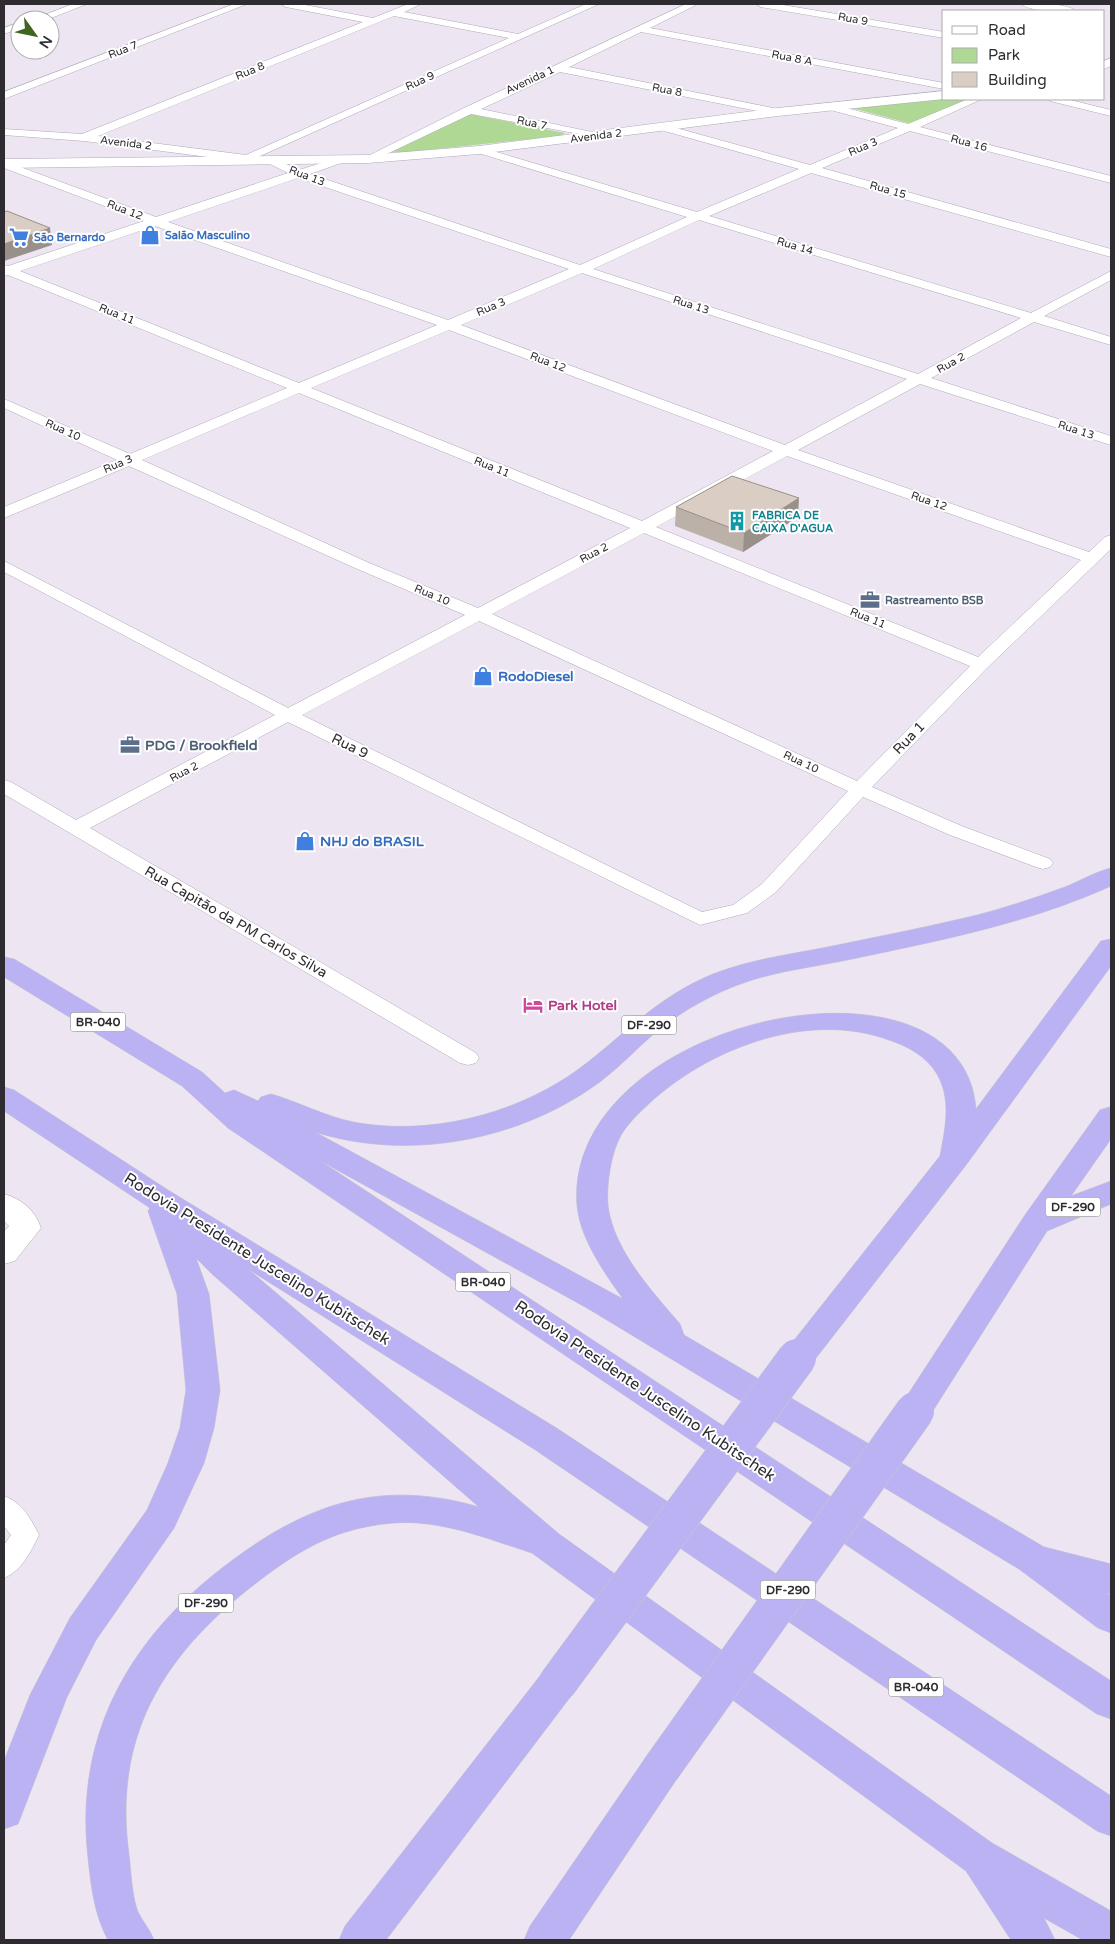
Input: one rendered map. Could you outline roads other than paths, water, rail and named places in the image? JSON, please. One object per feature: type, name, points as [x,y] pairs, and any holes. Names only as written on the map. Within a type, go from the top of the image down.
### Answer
[{"type":"highway","name":"DF-290","points":[[195,1080],[248,1095],[352,1132],[390,1137],[430,1135],[499,1120],[549,1099],[590,1076],[656,1019],[698,993],[734,976],[968,927],[1032,908],[1086,889],[1111,876]]},
{"type":"highway","points":[[360,1940],[557,1684],[797,1358],[955,1158],[1111,947]]},
{"type":"highway","name":"Rodovia Presidente Juscelino Kubitschek","points":[[4,965],[195,1080],[239,1121],[1111,1702]]},
{"type":"highway","points":[[680,1347],[638,1296],[616,1262],[594,1207],[597,1163],[604,1139],[624,1112],[645,1090],[669,1071],[696,1055],[724,1043],[787,1026],[849,1020],[898,1031],[921,1043],[941,1058],[951,1073],[959,1094],[961,1115],[955,1158]]},
{"type":"highway","points":[[195,1080],[309,1140],[599,1300],[680,1347],[1032,1558],[1111,1617]]},
{"type":"highway","name":"Rodovia Presidente Juscelino Kubitschek","points":[[4,1097],[159,1200],[546,1439],[1111,1818]]},
{"type":"highway","name":"DF-290","points":[[545,1940],[660,1770],[915,1411],[1036,1224],[1111,1117]]},
{"type":"highway","name":"DF-290","points":[[1036,1224],[1111,1192]]},
{"type":"highway","points":[[159,1200],[222,1266],[546,1544],[977,1856],[1111,1934]]},
{"type":"highway","points":[[4,1810],[49,1695],[84,1629],[161,1518],[186,1463],[197,1428],[203,1390],[193,1294],[159,1200]]},
{"type":"highway","name":"DF-290","points":[[133,1940],[122,1924],[105,1837],[108,1779],[115,1744],[140,1682],[176,1635],[201,1607],[234,1578],[304,1531],[341,1518],[376,1510],[422,1509],[481,1523],[546,1544]]},
{"type":"highway","points":[[1032,1558],[1111,1579]]},
{"type":"highway","points":[[977,1856],[1022,1919],[1034,1940]]},
{"type":"street","points":[[60,12],[82,4]]},
{"type":"street","name":"Rua 7","points":[[4,96],[242,4]]},
{"type":"street","points":[[286,4],[373,21]]},
{"type":"street","name":"Rua 8","points":[[84,138],[416,4]]},
{"type":"street","name":"Rua 9","points":[[247,159],[594,4]]},
{"type":"street","name":"Avenida 1","points":[[368,159],[693,4]]},
{"type":"street","name":"Rua 9","points":[[761,4],[942,35]]},
{"type":"street","points":[[1026,4],[1065,10]]},
{"type":"street","points":[[392,13],[518,37]]},
{"type":"street","name":"Rua 8 A","points":[[639,29],[942,86]]},
{"type":"street","name":"Rua 8","points":[[557,68],[778,112]]},
{"type":"street","name":"Avenida 2","points":[[4,132],[84,138],[274,162],[336,161],[479,150],[665,128],[827,106],[942,94]]},
{"type":"street","name":"Rua 3","points":[[4,513],[581,269],[698,216],[975,100]]},
{"type":"street","points":[[1058,100],[1111,113]]},
{"type":"street","name":"Rua 16","points":[[827,106],[1111,180]]},
{"type":"street","name":"Rua 7","points":[[468,110],[597,136]]},
{"type":"street","name":"Rua 15","points":[[665,128],[1111,253]]},
{"type":"street","name":"Rua 14","points":[[479,150],[1111,341]]},
{"type":"street","name":"Avenida 2","points":[[5,164],[154,163],[247,159]]},
{"type":"street","points":[[5,271],[336,161]]},
{"type":"street","name":"Rua 13","points":[[274,162],[298,174],[581,269],[1111,441]]},
{"type":"street","name":"Rua 12","points":[[5,164],[157,222],[449,325],[787,451],[1092,558]]},
{"type":"street","name":"Rua 11","points":[[5,271],[300,388],[981,664]]},
{"type":"street","name":"Rua 2","points":[[75,828],[290,716],[478,614],[787,451],[1111,275]]},
{"type":"street","name":"Rua 10","points":[[4,403],[361,566],[478,614],[860,789],[957,831],[1043,863]]},
{"type":"street","name":"Rua 1","points":[[700,919],[740,909],[769,888],[860,789],[981,664],[1111,540]]},
{"type":"street","name":"Rua 9","points":[[4,566],[290,716],[700,919]]},
{"type":"street","name":"Rua Capitão da PM Carlos Silva","points":[[4,786],[468,1058]]},
{"type":"street","points":[[4,1253],[24,1228],[13,1212]]},
{"type":"street","points":[[4,1507],[19,1524],[25,1535],[4,1566]]},
{"type":"place","name":"Salão Masculino","points":[[150,235]]},
{"type":"place","name":"São Bernardo","points":[[19,237]]},
{"type":"place","name":"FABRICA DE CAIXA D'AGUA","points":[[737,521]]},
{"type":"place","name":"Rastreamento BSB","points":[[870,600]]},
{"type":"place","name":"RodoDiesel","points":[[483,676]]},
{"type":"place","name":"PDG / Brookfield","points":[[130,745]]},
{"type":"place","name":"NHJ do BRASIL","points":[[305,841]]},
{"type":"place","name":"Park Hotel","points":[[533,1005]]}]
